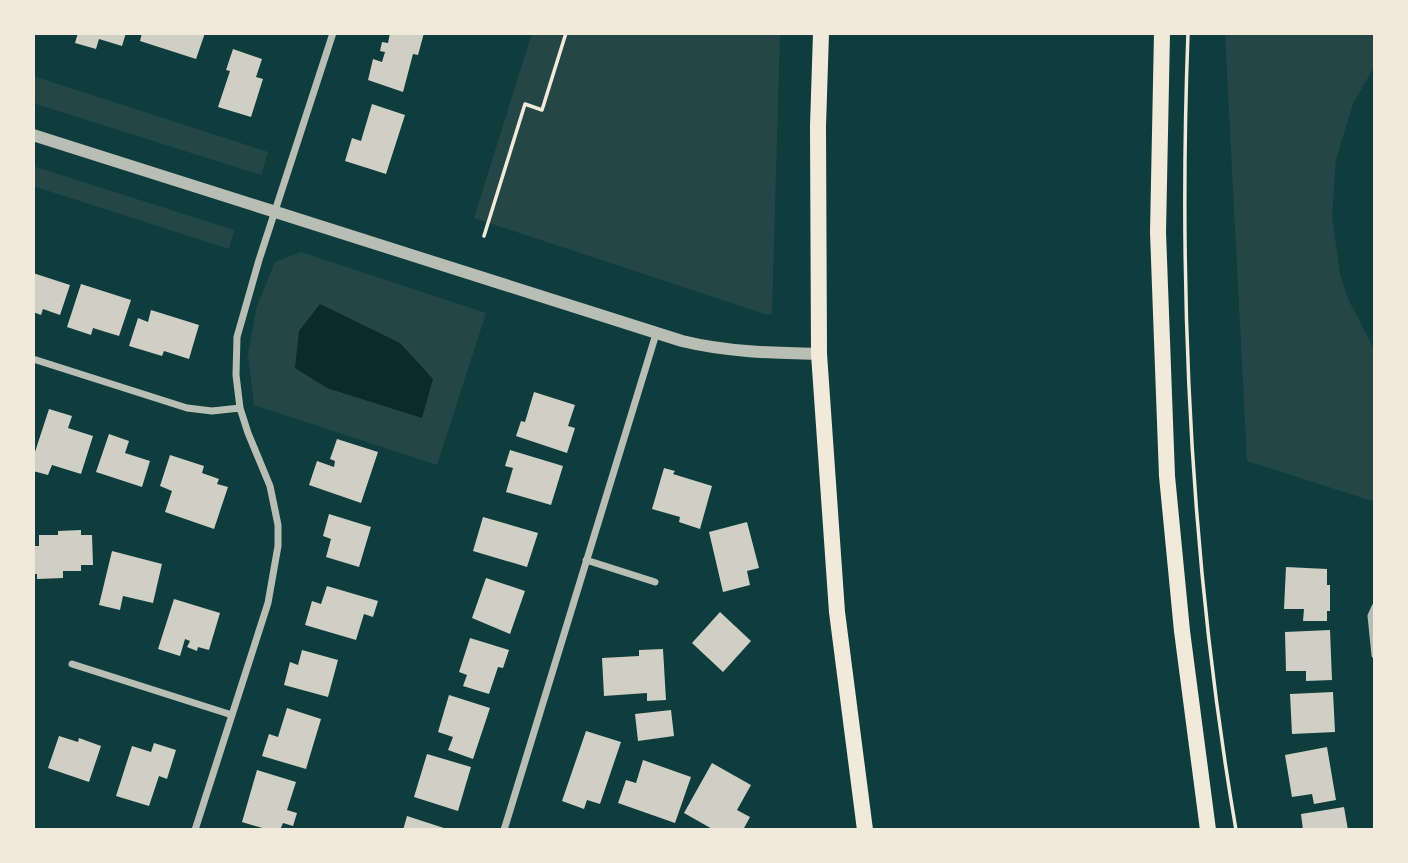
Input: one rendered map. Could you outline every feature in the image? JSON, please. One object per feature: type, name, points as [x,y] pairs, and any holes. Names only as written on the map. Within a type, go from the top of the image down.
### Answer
[{"type":"highway","points":[[821,33],[818,127],[819,354],[837,612],[865,830]]},
{"type":"highway","points":[[1162,33],[1158,232],[1167,476],[1182,631],[1208,830]]},
{"type":"street","points":[[195,830],[268,603],[278,546],[278,525],[270,486],[240,408],[236,375],[237,337],[333,33]]},
{"type":"street","points":[[33,135],[656,334],[727,350],[819,354]]},
{"type":"street","points":[[505,829],[656,334]]},
{"type":"street","points":[[33,359],[187,408],[212,411],[240,408]]},
{"type":"street","points":[[586,560],[655,582]]},
{"type":"street","points":[[1375,607],[1371,616],[1375,655]]},
{"type":"street","points":[[72,664],[232,715]]},
{"type":"path","points":[[484,236],[525,104],[542,110],[566,33]]},
{"type":"path","points":[[1188,33],[1185,282],[1197,502],[1211,663],[1236,830]]},
{"type":"shaded area","points":[[532,33],[780,33],[772,313],[768,315],[474,218]]},
{"type":"shaded area","points":[[1225,33],[1375,33],[1374,67],[1353,104],[1336,159],[1332,217],[1340,274],[1349,301],[1375,351],[1375,502],[1247,461]]},
{"type":"shaded area","points":[[33,76],[268,152],[261,175],[33,103]]},
{"type":"shaded area","points":[[33,166],[234,230],[229,249],[33,186]]},
{"type":"shaded area","points":[[301,252],[486,313],[437,465],[254,405],[248,354],[257,306],[275,262]]},
{"type":"shaded area","points":[[320,304],[400,343],[433,379],[422,418],[327,388],[295,368],[299,331]]},
{"type":"building","points":[[78,33],[126,33],[122,46],[99,39],[96,49],[75,43]]},
{"type":"building","points":[[142,33],[205,33],[196,59],[140,41]]},
{"type":"building","points":[[390,33],[424,33],[418,55],[413,54],[403,92],[368,80],[373,59],[382,62],[385,52],[380,51],[382,42],[388,43]]},
{"type":"building","points":[[233,49],[262,59],[256,77],[263,79],[251,117],[218,107],[230,71],[226,70]]},
{"type":"building","points":[[372,104],[405,115],[386,174],[345,161],[352,138],[361,141]]},
{"type":"building","points":[[33,273],[70,285],[60,315],[43,309],[41,315],[33,312]]},
{"type":"building","points":[[81,284],[131,300],[119,336],[93,328],[91,335],[67,327]]},
{"type":"building","points":[[151,310],[199,325],[189,359],[164,351],[162,356],[129,346],[138,318],[148,322]]},
{"type":"building","points":[[534,392],[575,405],[568,426],[575,428],[567,453],[516,436],[521,421],[525,422]]},
{"type":"building","points":[[49,409],[72,416],[68,428],[93,436],[81,474],[52,465],[48,475],[33,471],[33,458]]},
{"type":"building","points":[[109,434],[129,441],[125,453],[150,461],[142,487],[96,472]]},
{"type":"building","points":[[337,439],[378,452],[361,503],[309,485],[317,461],[334,467],[335,461],[330,459]]},
{"type":"building","points":[[510,450],[563,466],[551,505],[506,492],[513,468],[505,466]]},
{"type":"building","points":[[170,455],[204,466],[202,473],[219,479],[217,484],[228,487],[214,529],[165,512],[172,491],[160,486]]},
{"type":"building","points":[[664,468],[675,471],[673,474],[712,486],[700,529],[679,522],[680,517],[652,509]]},
{"type":"building","points":[[329,514],[371,527],[359,567],[326,557],[331,539],[323,536]]},
{"type":"building","points":[[483,517],[538,533],[527,567],[473,551]]},
{"type":"building","points":[[747,522],[759,568],[747,571],[750,585],[723,592],[709,532]]},
{"type":"building","points":[[81,530],[81,535],[92,535],[93,565],[81,565],[81,571],[63,571],[63,578],[37,579],[37,574],[33,574],[33,546],[39,546],[39,535],[58,535],[58,531]]},
{"type":"building","points":[[112,551],[162,564],[153,603],[123,596],[120,610],[99,605]]},
{"type":"building","points":[[1286,567],[1327,569],[1330,611],[1327,611],[1327,621],[1303,621],[1304,609],[1284,609]]},
{"type":"building","points":[[486,578],[525,591],[510,634],[472,618]]},
{"type":"building","points":[[327,586],[378,601],[373,617],[364,614],[356,640],[305,625],[312,601],[321,604]]},
{"type":"building","points":[[174,599],[220,613],[209,650],[198,647],[197,651],[187,647],[190,641],[185,639],[180,656],[158,649]]},
{"type":"building","points":[[720,612],[751,641],[723,672],[692,643]]},
{"type":"building","points":[[1330,630],[1332,680],[1306,681],[1306,671],[1286,671],[1285,632]]},
{"type":"building","points":[[470,638],[509,650],[503,668],[498,667],[489,694],[463,686],[467,675],[459,672]]},
{"type":"building","points":[[663,649],[666,700],[647,701],[647,693],[604,696],[602,658],[639,656],[639,650]]},
{"type":"building","points":[[302,650],[338,660],[328,697],[284,685],[290,662],[298,665]]},
{"type":"building","points":[[1333,692],[1335,732],[1292,734],[1290,694]]},
{"type":"building","points":[[449,695],[490,708],[473,759],[448,750],[453,737],[438,732]]},
{"type":"building","points":[[287,708],[321,719],[306,769],[262,756],[269,734],[278,737]]},
{"type":"building","points":[[671,710],[674,736],[638,741],[635,714]]},
{"type":"building","points":[[586,731],[621,742],[600,804],[587,800],[584,809],[562,801]]},
{"type":"building","points":[[59,736],[78,742],[79,738],[101,746],[89,782],[48,768]]},
{"type":"building","points":[[154,743],[176,750],[167,779],[159,776],[149,806],[116,796],[132,746],[151,752]]},
{"type":"building","points":[[1327,747],[1336,800],[1314,804],[1312,794],[1292,797],[1285,755]]},
{"type":"building","points":[[427,754],[471,767],[458,811],[414,797]]},
{"type":"building","points":[[643,760],[691,777],[675,823],[618,803],[626,780],[636,783]]},
{"type":"building","points":[[712,763],[751,785],[737,810],[750,817],[743,830],[714,830],[684,813]]},
{"type":"building","points":[[257,770],[296,782],[287,810],[297,813],[293,826],[283,823],[280,830],[269,830],[242,822]]},
{"type":"building","points":[[1344,807],[1348,830],[1303,830],[1301,814]]},
{"type":"building","points":[[407,816],[447,829],[447,830],[403,830]]}]
